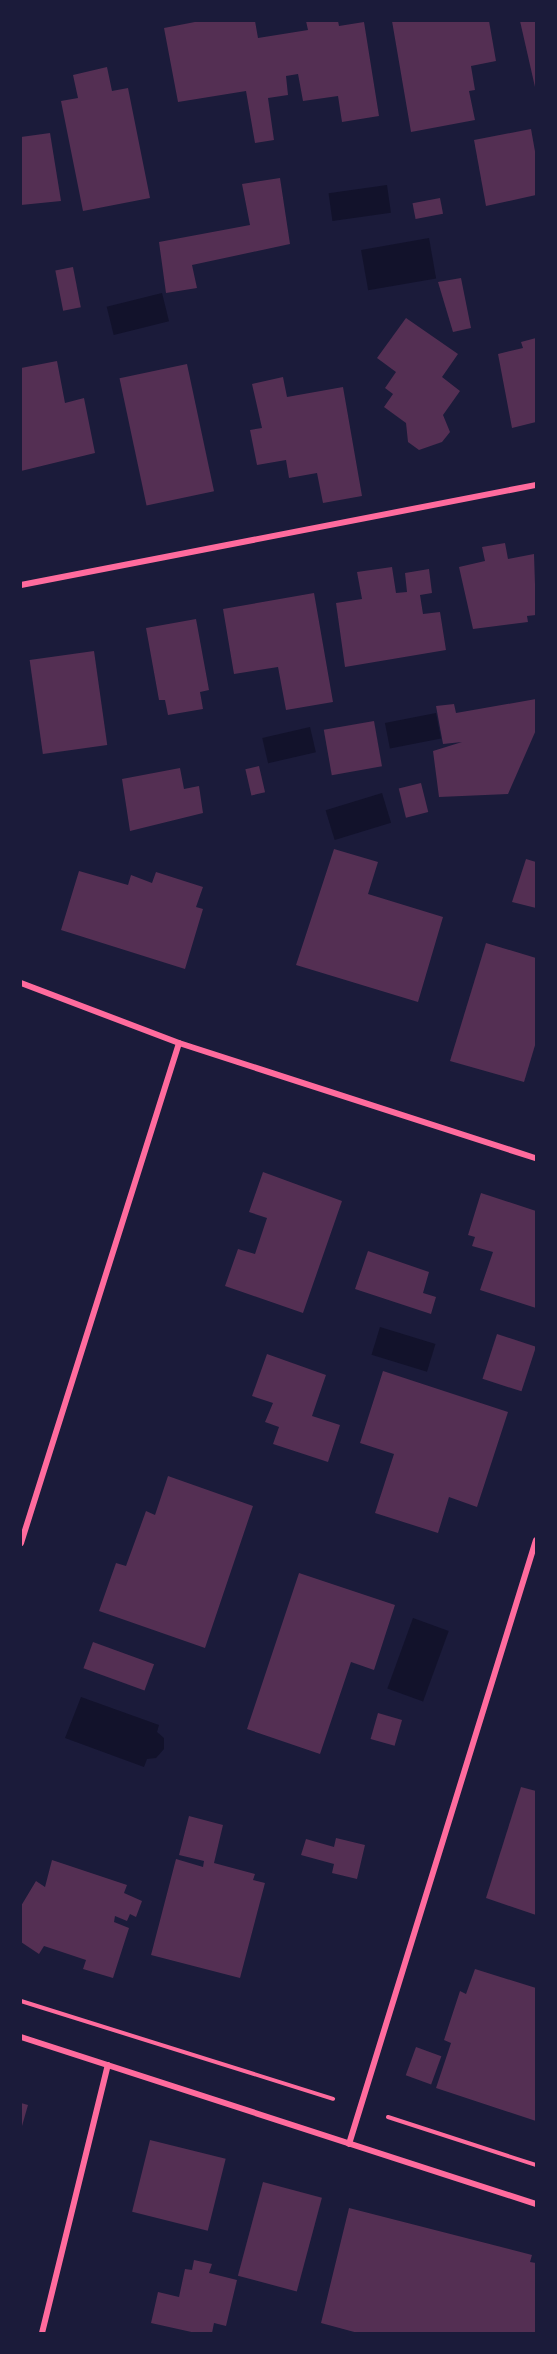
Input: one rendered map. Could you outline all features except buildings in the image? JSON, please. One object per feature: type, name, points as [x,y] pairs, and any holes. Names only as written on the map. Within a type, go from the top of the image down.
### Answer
[{"type":"street","points":[[21,585],[536,485]]},
{"type":"street","points":[[21,983],[179,1043],[536,1158]]},
{"type":"street","points":[[21,1543],[179,1043]]},
{"type":"street","points":[[349,2144],[536,1540]]},
{"type":"street","points":[[21,2037],[536,2204]]},
{"type":"street","points":[[42,2333],[108,2066]]},
{"type":"path","points":[[21,2001],[536,2165]]},
{"type":"shaded area","points":[[387,185],[391,213],[332,221],[329,193]]},
{"type":"shaded area","points":[[429,238],[436,278],[368,290],[361,250]]},
{"type":"shaded area","points":[[162,293],[169,321],[114,335],[107,307]]},
{"type":"shaded area","points":[[436,713],[441,739],[390,748],[385,723]]},
{"type":"shaded area","points":[[310,727],[316,752],[268,763],[262,738]]},
{"type":"shaded area","points":[[382,793],[391,823],[335,840],[326,810]]},
{"type":"shaded area","points":[[380,1327],[435,1344],[427,1372],[372,1355]]},
{"type":"shaded area","points":[[413,1618],[449,1631],[423,1701],[387,1688]]},
{"type":"shaded area","points":[[81,1697],[159,1725],[157,1732],[164,1738],[164,1749],[156,1758],[147,1759],[144,1767],[65,1738]]}]
